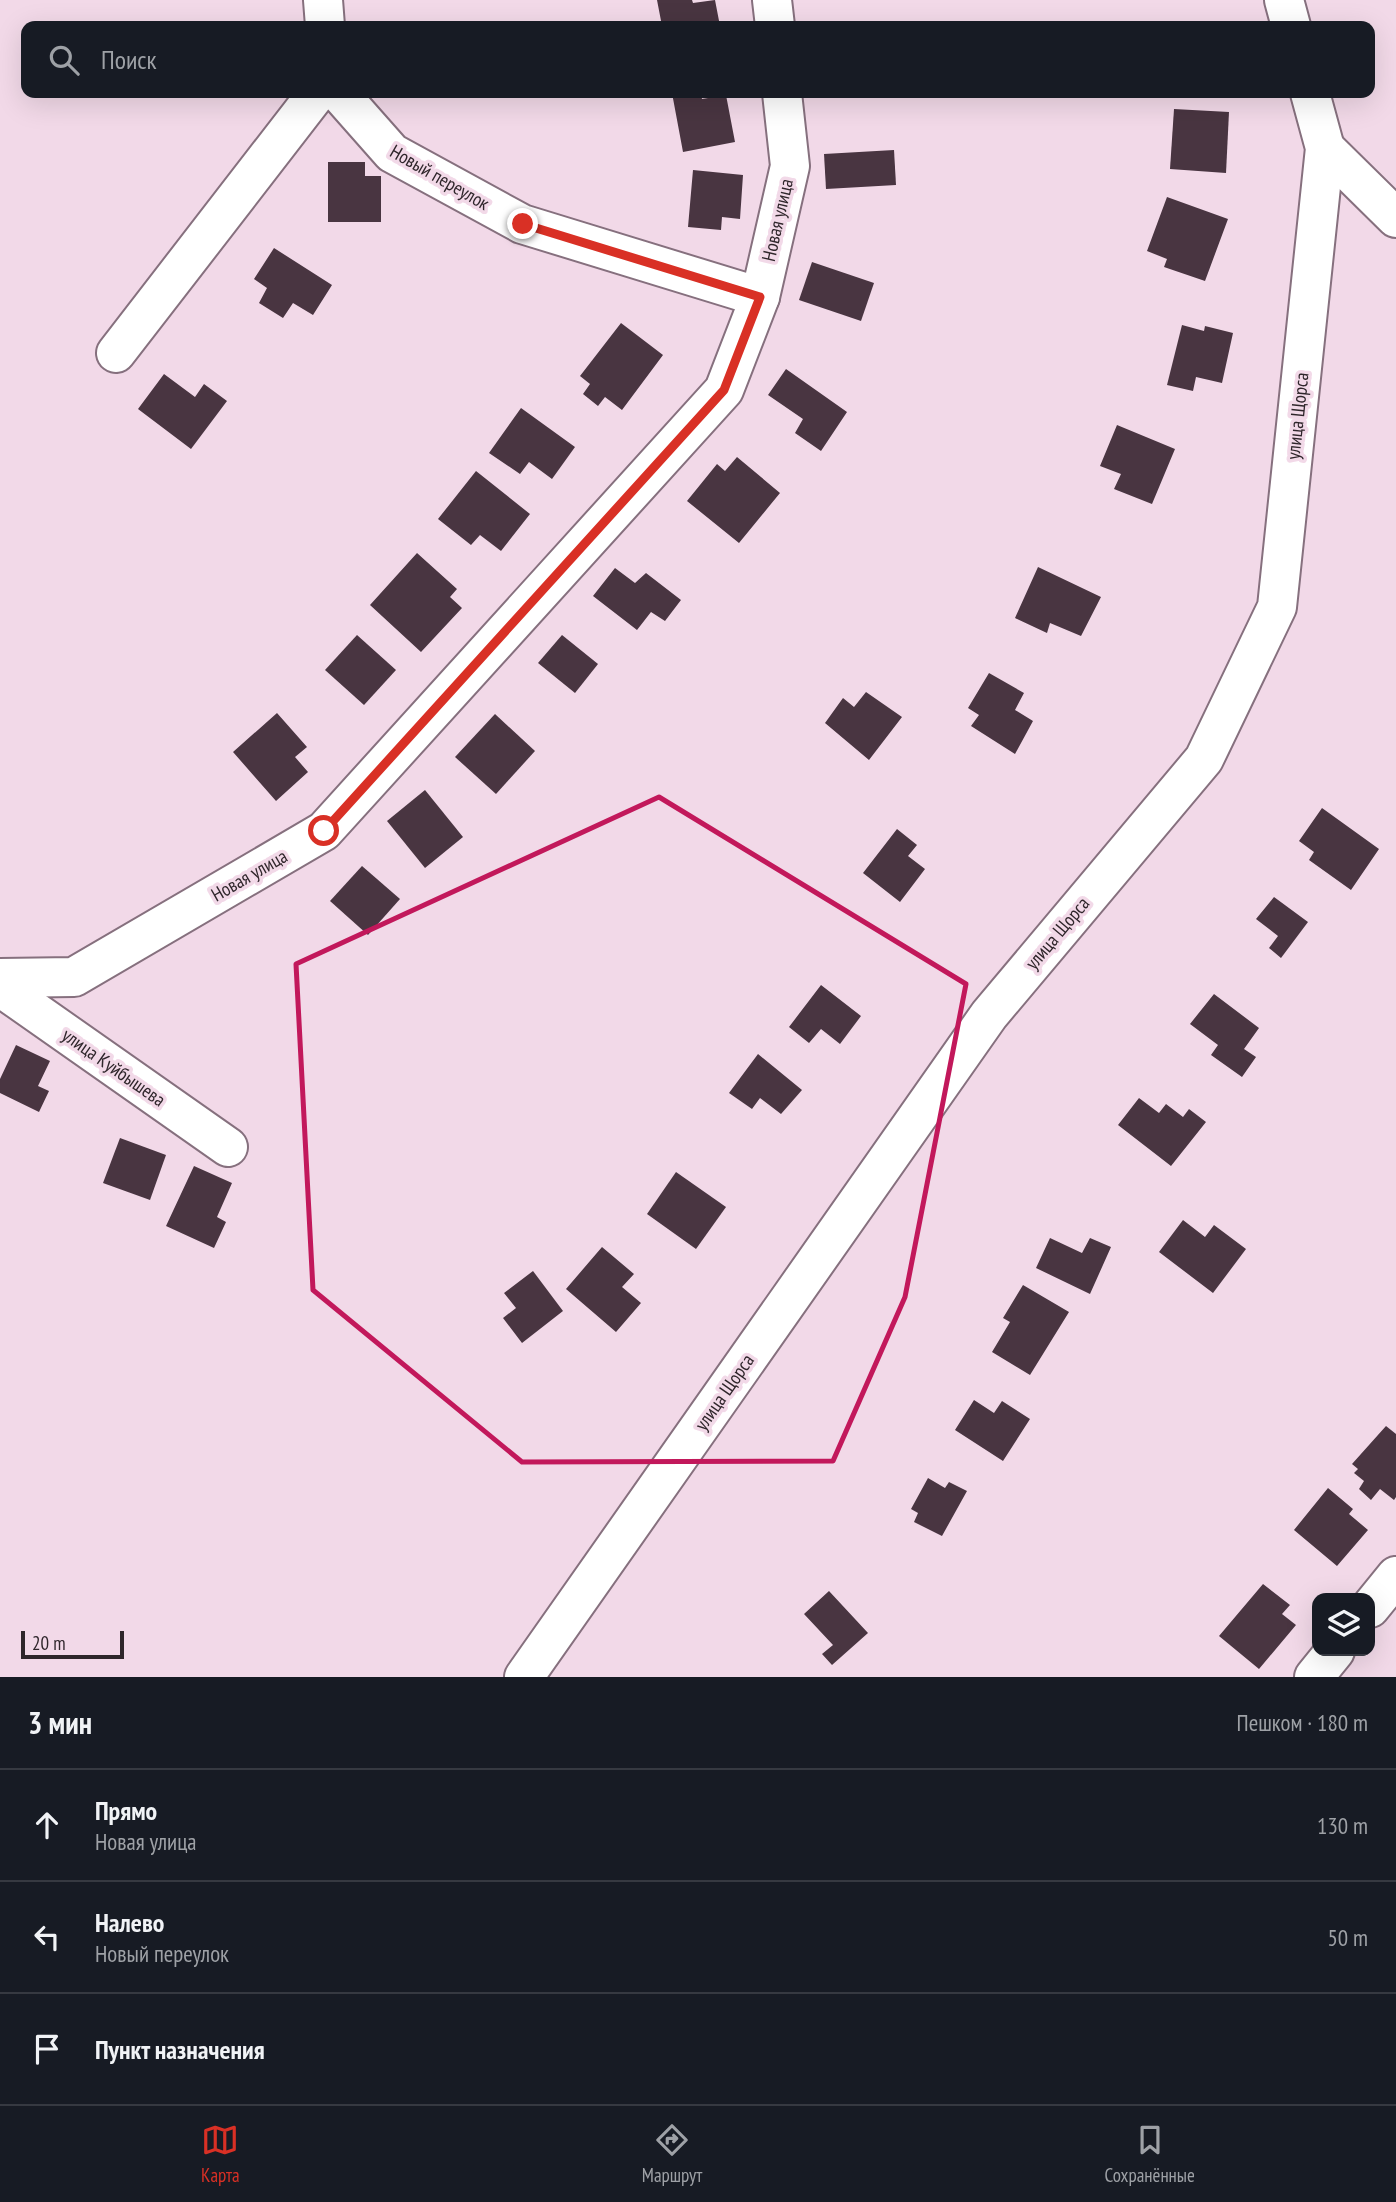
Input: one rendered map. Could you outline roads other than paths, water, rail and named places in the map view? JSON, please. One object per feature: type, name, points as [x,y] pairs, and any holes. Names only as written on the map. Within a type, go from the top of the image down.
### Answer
[{"type":"street","points":[[323,0],[324,21]]},
{"type":"street","points":[[772,0],[774,21]]},
{"type":"street","points":[[1284,0],[1290,21]]},
{"type":"street","points":[[116,353],[313,98]]},
{"type":"street","name":"Новый переулок","points":[[343,98],[392,153],[523,224],[760,297]]},
{"type":"street","name":"Новая улица","points":[[0,978],[74,976],[324,831],[724,390],[760,297],[790,166],[783,98]]},
{"type":"street","name":"улица Щорса","points":[[524,1677],[989,1015],[1204,759],[1277,607],[1325,148],[1311,98]]},
{"type":"street","points":[[1325,148],[1396,218]]},
{"type":"street","name":"улица Куйбышева","points":[[0,987],[228,1147]]},
{"type":"street","points":[[1375,1602],[1396,1576]]},
{"type":"street","points":[[1314,1677],[1331,1656]]}]
